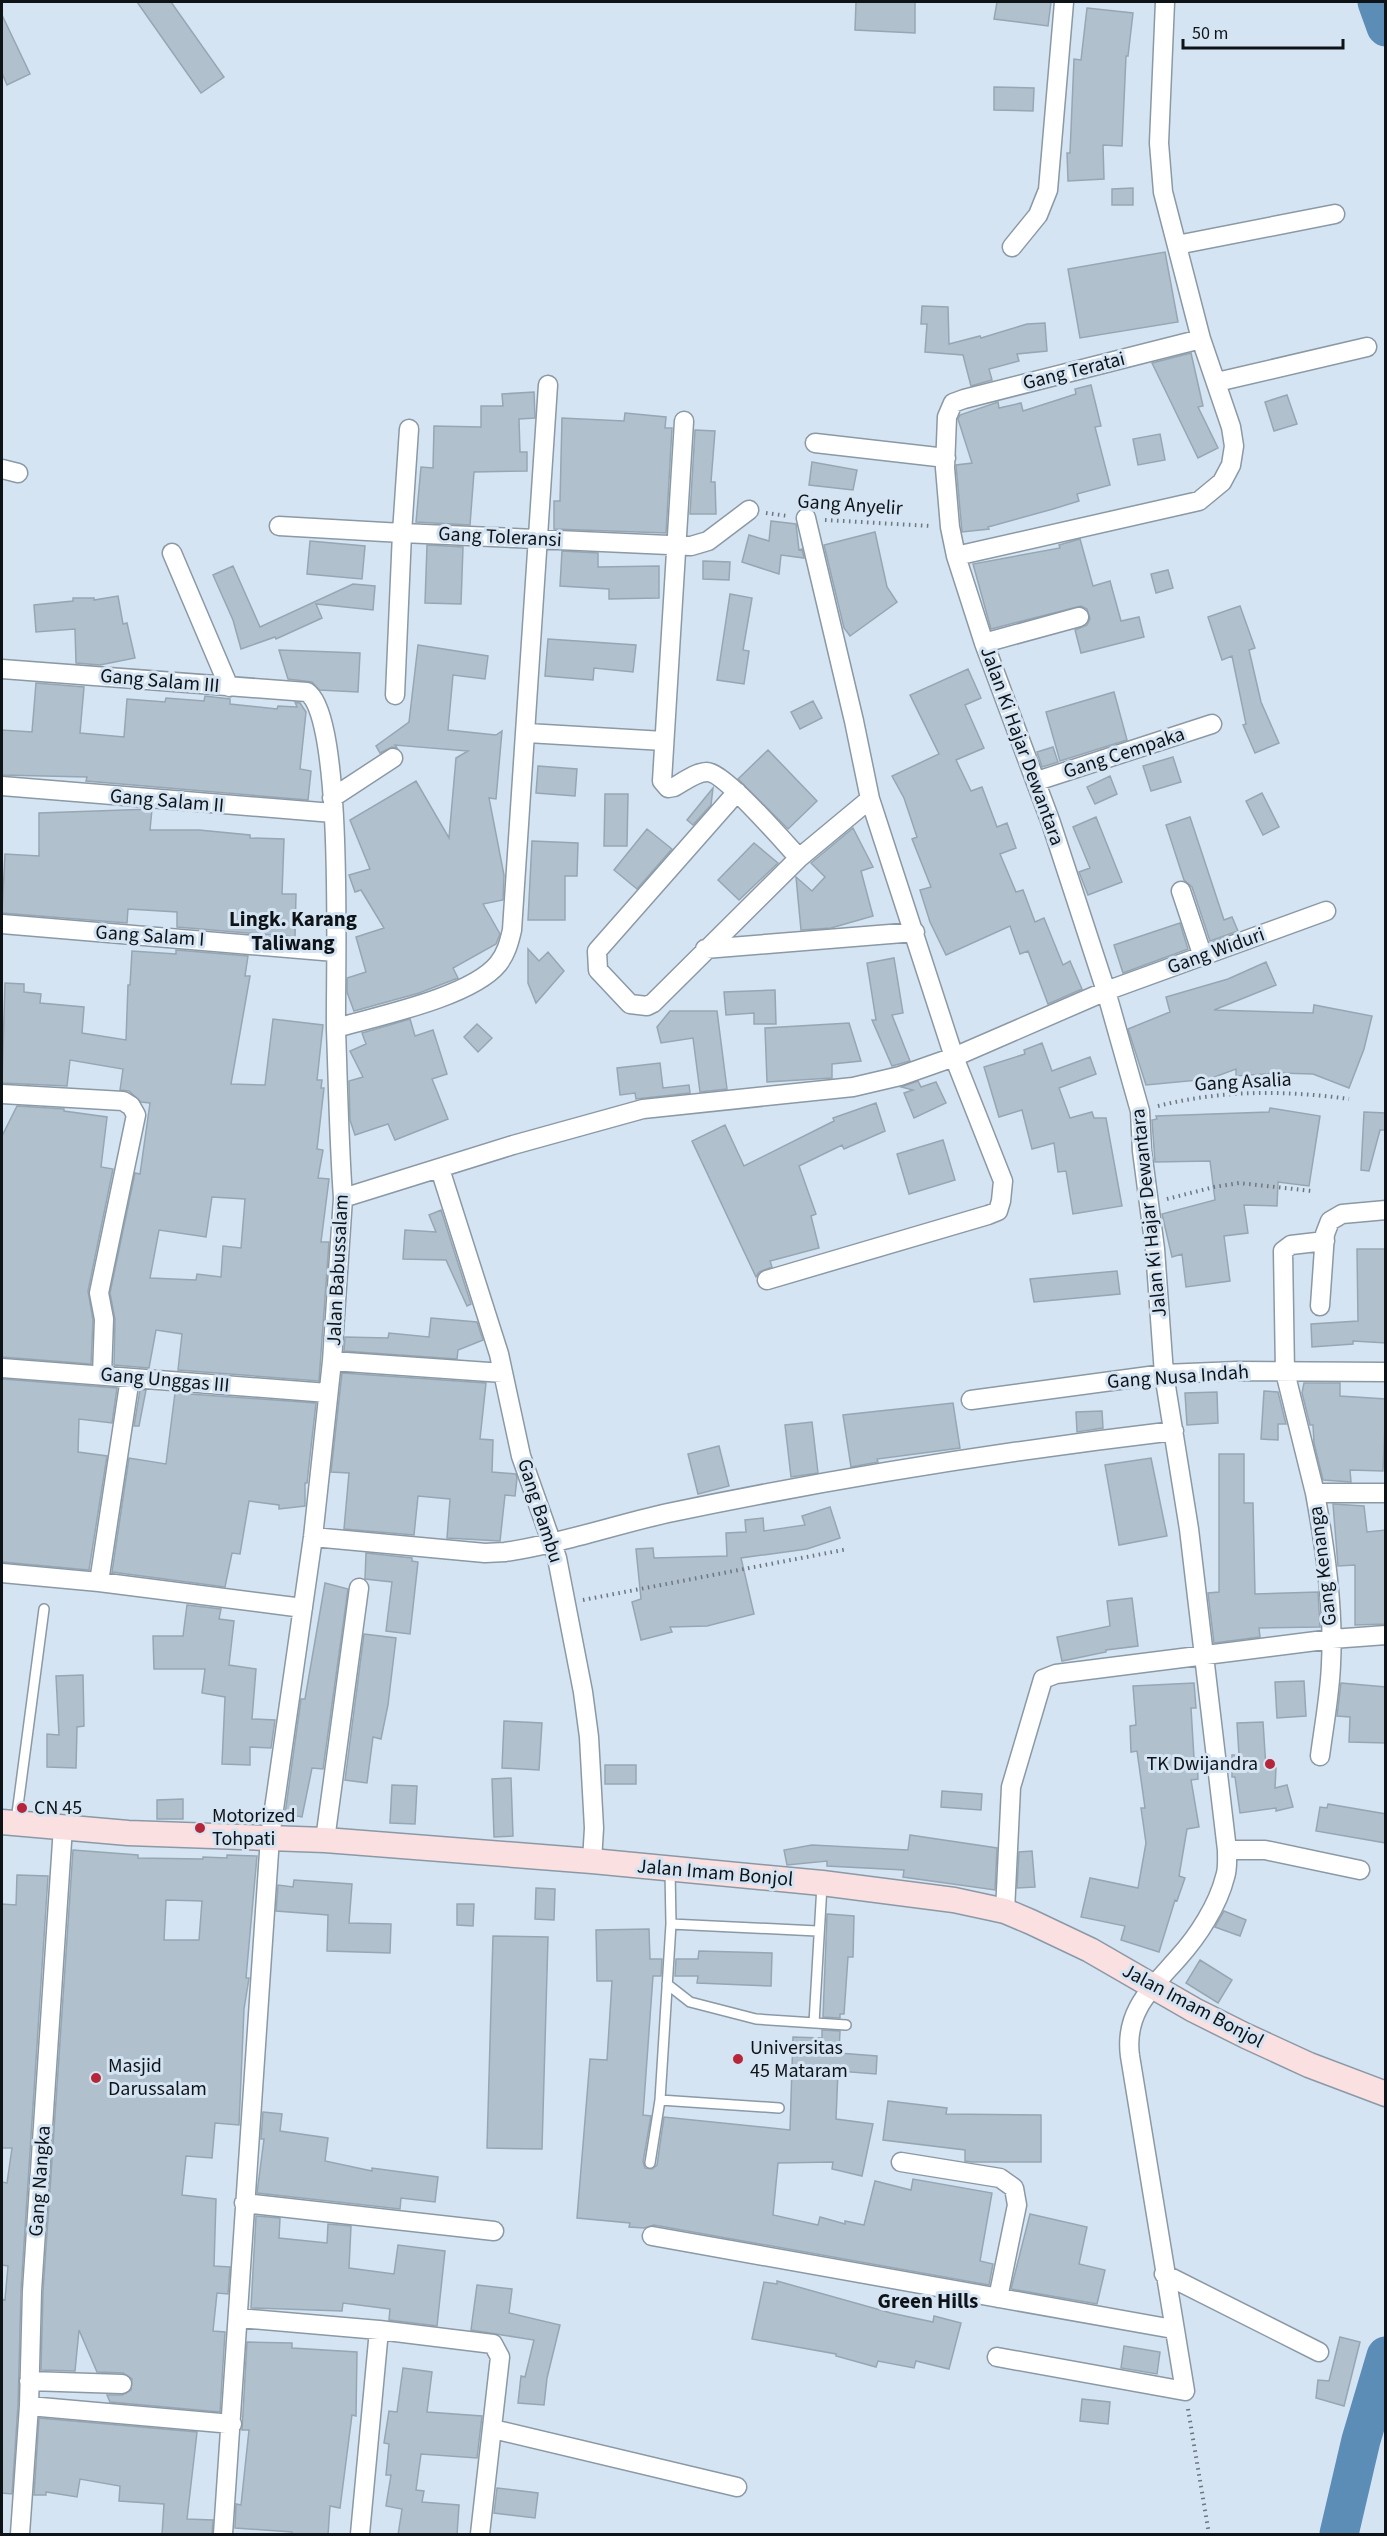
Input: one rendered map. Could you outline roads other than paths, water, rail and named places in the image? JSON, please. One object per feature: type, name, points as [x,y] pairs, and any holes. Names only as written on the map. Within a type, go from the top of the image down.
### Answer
[{"type":"main road","name":"Jalan Imam Bonjol","points":[[9,1823],[128,1833],[270,1836],[592,1861],[904,1892],[1005,1911],[1090,1950],[1246,2037],[1386,2094]]},
{"type":"street","points":[[1012,247],[1038,215],[1048,190],[1064,2]]},
{"type":"street","points":[[956,556],[1199,501],[1208,496],[1227,474],[1234,446],[1231,427],[1201,339],[1163,192],[1160,155],[1165,2]]},
{"type":"street","points":[[1177,245],[1335,214]]},
{"type":"street","name":"Gang Teratai","points":[[949,408],[953,403],[964,399],[1201,339]]},
{"type":"street","points":[[1216,382],[1367,347]]},
{"type":"street","points":[[336,1028],[436,999],[473,984],[497,965],[509,946],[527,733],[548,385]]},
{"type":"street","name":"Jalan Ki Hajar Dewantara","points":[[949,408],[946,417],[946,458],[950,527],[956,556],[984,643],[1037,781],[1106,991],[1140,1111],[1148,1202],[1155,1249],[1164,1374],[1189,1529],[1227,1850],[1226,1877],[1205,1920],[1179,1956],[1152,1985],[1131,2021],[1128,2044],[1185,2391],[997,2357]]},
{"type":"street","points":[[684,421],[662,781],[668,788],[706,772],[714,773],[737,792],[799,858]]},
{"type":"street","points":[[395,695],[409,429]]},
{"type":"street","points":[[815,443],[946,458]]},
{"type":"street","name":"Gang Toleransi","points":[[279,526],[691,546],[708,541],[749,510]]},
{"type":"street","points":[[767,1280],[998,1210],[1003,1181],[954,1057],[870,799],[806,518]]},
{"type":"street","points":[[172,553],[229,687]]},
{"type":"street","points":[[984,643],[1079,616]]},
{"type":"street","name":"Gang Salam III","points":[[2,669],[298,691],[307,692],[316,701]]},
{"type":"street","name":"Jalan Babussalam","points":[[223,2535],[270,1836],[313,1537],[333,1361],[343,1198],[336,1028],[336,876],[333,806],[327,748],[316,701]]},
{"type":"street","name":"Gang Cempaka","points":[[1037,781],[1212,724]]},
{"type":"street","points":[[527,733],[664,741]]},
{"type":"street","points":[[333,806],[393,758]]},
{"type":"street","name":"Gang Salam II","points":[[2,786],[333,806]]},
{"type":"street","points":[[737,792],[597,951],[598,970],[630,1004],[647,1006],[799,858],[870,799]]},
{"type":"street","points":[[1181,891],[1203,957]]},
{"type":"street","name":"Gang Widuri","points":[[343,1198],[643,1109],[853,1087],[900,1076],[954,1057],[1106,991],[1326,911]]},
{"type":"street","name":"Gang Salam I","points":[[2,924],[335,952]]},
{"type":"street","points":[[705,949],[915,932]]},
{"type":"street","points":[[2,1094],[123,1101],[131,1106],[136,1115],[99,1293],[105,1329],[102,1375]]},
{"type":"street","name":"Gang Bambu","points":[[440,1169],[503,1373],[521,1456],[554,1541],[579,1670],[588,1737],[594,1828],[592,1861]]},
{"type":"street","points":[[1320,1306],[1327,1226],[1335,1216],[1386,1210]]},
{"type":"street","name":"Gang Kenanga","points":[[1325,1241],[1292,1245],[1283,1251],[1285,1372],[1322,1528],[1332,1639]]},
{"type":"street","points":[[333,1361],[503,1373]]},
{"type":"street","name":"Gang Unggas III","points":[[2,1368],[328,1394]]},
{"type":"street","name":"Gang Nusa Indah","points":[[971,1400],[1164,1374],[1386,1372]]},
{"type":"street","points":[[99,1582],[130,1378]]},
{"type":"street","points":[[313,1537],[485,1553],[524,1549],[668,1513],[779,1492],[1056,1446],[1174,1431]]},
{"type":"street","points":[[1314,1493],[1386,1493]]},
{"type":"street","points":[[2,1574],[99,1582],[303,1608]]},
{"type":"street","points":[[325,1840],[359,1588]]},
{"type":"street","name":"Gang Kenanga","points":[[1005,1911],[1011,1786],[1043,1678],[1056,1674],[1332,1639],[1386,1635]]},
{"type":"street","points":[[1320,1756],[1332,1639]]},
{"type":"street","name":"Gang Nangka","points":[[20,2535],[32,2291],[63,1827]]},
{"type":"street","points":[[1227,1850],[1265,1850],[1360,1870]]},
{"type":"street","points":[[901,2162],[1000,2178],[1009,2182],[1014,2188],[1017,2205],[998,2298]]},
{"type":"street","points":[[244,2204],[494,2231]]},
{"type":"street","points":[[652,2236],[1173,2329]]},
{"type":"street","points":[[1164,2274],[1319,2352]]},
{"type":"street","points":[[239,2318],[379,2330],[493,2344],[500,2357],[480,2535]]},
{"type":"street","points":[[360,2535],[379,2330]]},
{"type":"street","points":[[29,2381],[122,2384]]},
{"type":"street","points":[[28,2406],[232,2424]]},
{"type":"street","points":[[493,2429],[737,2487]]},
{"type":"lane","points":[[9,1823],[44,1609]]},
{"type":"lane","points":[[650,2163],[660,2100],[671,1924],[670,1870]]},
{"type":"lane","points":[[814,2023],[822,1883]]},
{"type":"lane","points":[[671,1924],[818,1931]]},
{"type":"lane","points":[[667,1984],[690,2002],[756,2019],[846,2025]]},
{"type":"lane","points":[[660,2100],[778,2108]]},
{"type":"waterway","points":[[1377,2],[1386,27]]},
{"type":"waterway","points":[[1339,2534],[1361,2440],[1386,2356]]},
{"type":"place","name":"TK Dwijandra","points":[[1270,1764]]},
{"type":"place","name":"CN 45","points":[[22,1808]]},
{"type":"place","name":"Motorized Tohpati","points":[[200,1828]]},
{"type":"place","name":"Universitas 45 Mataram","points":[[738,2059]]},
{"type":"place","name":"Masjid Darussalam","points":[[96,2078]]},
{"type":"district","name":"Lingk. Karang Taliwang","points":[[293,931]]},
{"type":"district","name":"Green Hills","points":[[928,2301]]}]
